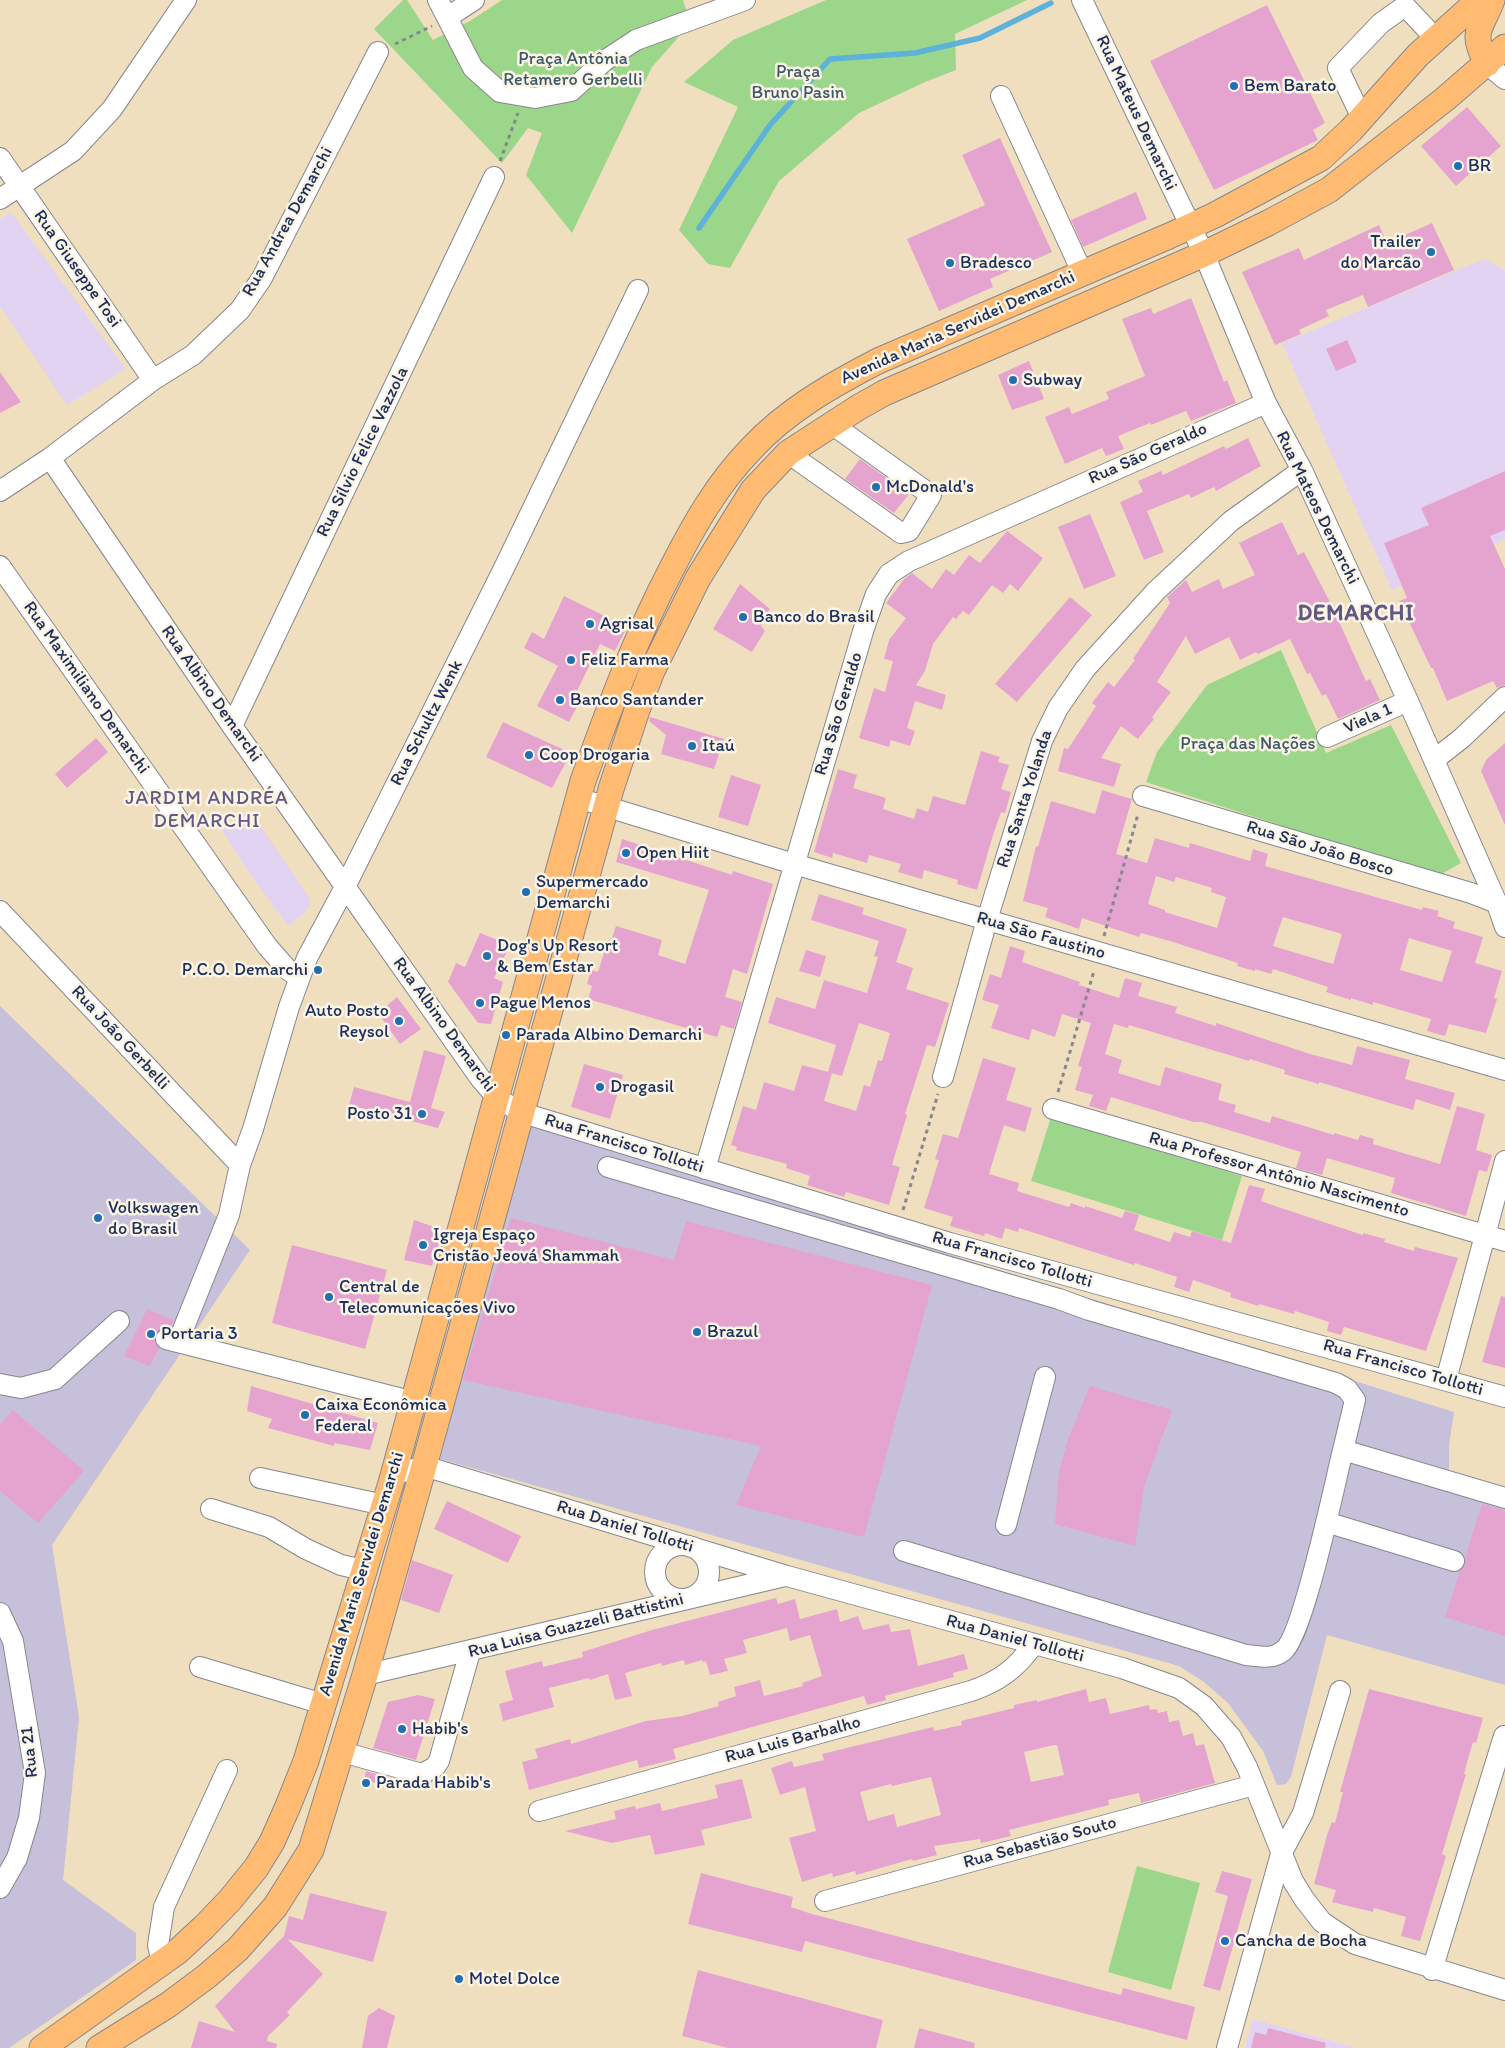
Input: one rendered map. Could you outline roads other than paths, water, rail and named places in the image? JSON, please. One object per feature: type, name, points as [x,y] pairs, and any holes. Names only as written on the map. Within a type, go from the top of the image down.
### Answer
[{"type":"main road","name":"Avenida Maria Servidei Demarchi","points":[[42,2048],[162,1963],[204,1927],[230,1900],[256,1868],[272,1842],[288,1806],[306,1761],[393,1475],[498,1099],[578,798],[620,679],[650,610],[686,539],[711,498],[752,448],[794,410],[834,384],[878,361],[1215,215],[1321,158],[1362,118],[1418,55],[1479,0]]},
{"type":"main road","points":[[1492,0],[1477,35],[1477,45],[1496,72]]},
{"type":"main road","name":"Avenida Maria Servidei Demarchi","points":[[99,2048],[168,2005],[207,1976],[238,1949],[275,1907],[311,1850],[365,1675],[523,1113],[606,807],[637,710],[656,662],[693,586],[739,509],[788,453],[858,407],[913,379],[1204,254],[1268,224],[1329,190],[1496,72],[1505,47]]},
{"type":"street","points":[[0,199],[73,151],[112,109],[186,0]]},
{"type":"street","points":[[438,0],[473,68],[500,92],[535,98],[570,91],[604,61],[636,40],[707,6],[745,0]]},
{"type":"street","points":[[448,18],[474,0]]},
{"type":"street","name":"Rua Mateus Demarchi","points":[[1082,0],[1190,226]]},
{"type":"street","points":[[1362,118],[1338,68],[1381,23],[1405,6],[1436,39]]},
{"type":"street","name":"Rua Andrea Demarchi","points":[[0,491],[50,458],[154,380],[193,355],[240,310],[262,278],[378,52]]},
{"type":"street","points":[[1001,96],[1082,272]]},
{"type":"street","name":"Rua Giuseppe Tosi","points":[[0,158],[154,380]]},
{"type":"street","name":"Rua Sílvio Felice Vazzola","points":[[232,726],[494,177]]},
{"type":"street","name":"Rua Mateos Demarchi","points":[[1190,226],[1204,254],[1266,403],[1302,470],[1501,904],[1505,927]]},
{"type":"street","name":"Rua Schultz Wenk","points":[[414,1402],[171,1340],[226,1223],[240,1165],[253,1129],[299,977],[506,564],[638,290]]},
{"type":"street","name":"Rua São Geraldo","points":[[704,1169],[864,628],[876,594],[889,574],[909,561],[992,523],[1266,403]]},
{"type":"street","points":[[788,453],[901,533],[909,531],[931,495],[833,425]]},
{"type":"street","name":"Rua Albino Demarchi","points":[[50,458],[232,726],[480,1078],[498,1099]]},
{"type":"street","name":"Rua Santa Yolanda","points":[[943,1077],[987,920],[1042,741],[1058,708],[1079,677],[1116,634],[1192,556],[1231,521],[1302,470]]},
{"type":"street","name":"Rua Maximiliano Demarchi","points":[[0,566],[267,946],[288,970],[299,977]]},
{"type":"street","points":[[1434,760],[1462,738],[1505,697]]},
{"type":"street","name":"Viela 1","points":[[1327,737],[1408,701]]},
{"type":"street","name":"Rua São João Bosco","points":[[1143,796],[1501,904]]},
{"type":"street","name":"Rua São Faustino","points":[[578,798],[794,864],[1505,1070]]},
{"type":"street","name":"Rua João Gerbelli","points":[[0,911],[240,1165]]},
{"type":"street","name":"Rua Francisco Tollotti","points":[[498,1099],[523,1113],[898,1227],[1505,1397]]},
{"type":"street","name":"Rua Professor Antônio Nascimento","points":[[1053,1109],[1505,1241]]},
{"type":"street","points":[[1446,1380],[1505,1161]]},
{"type":"street","points":[[608,1168],[1059,1299],[1089,1310],[1336,1383],[1347,1389],[1355,1400],[1326,1522],[1294,1639],[1283,1652],[1269,1657],[1246,1655],[904,1551]]},
{"type":"street","points":[[0,1384],[21,1388],[55,1379],[119,1321]]},
{"type":"street","points":[[1006,1525],[1045,1377]]},
{"type":"street","points":[[1344,1450],[1505,1498]]},
{"type":"street","points":[[393,1475],[424,1466]]},
{"type":"street","name":"Rua Daniel Tollotti","points":[[424,1466],[787,1576],[1122,1668],[1179,1688],[1204,1706],[1222,1725],[1240,1752],[1280,1854],[1304,1899],[1322,1922],[1355,1944],[1432,1970],[1505,1990]]},
{"type":"street","points":[[260,1478],[384,1505]]},
{"type":"street","points":[[211,1509],[268,1527],[323,1557],[341,1565],[363,1570]]},
{"type":"street","points":[[1326,1522],[1454,1561]]},
{"type":"street","points":[[679,1545],[688,1546],[703,1555],[709,1572],[704,1589],[690,1599],[680,1600],[664,1593],[655,1578],[657,1560],[663,1552],[679,1545]]},
{"type":"street","name":"Rua Luisa Guazzeli Battistini","points":[[365,1675],[470,1652],[787,1576]]},
{"type":"street","name":"Rua 21","points":[[0,1613],[13,1642],[35,1773],[29,1818],[17,1858],[0,1888]]},
{"type":"street","name":"Rua Luis Barbalho","points":[[539,1811],[979,1689],[1006,1675],[1033,1645]]},
{"type":"street","points":[[342,1752],[422,1774],[435,1767],[439,1761],[470,1652]]},
{"type":"street","points":[[200,1667],[323,1704]]},
{"type":"street","points":[[1227,2048],[1280,1854],[1303,1813],[1340,1691]]},
{"type":"street","points":[[1432,1970],[1504,1736]]},
{"type":"street","points":[[162,1963],[158,1945],[164,1907],[227,1770]]},
{"type":"street","name":"Rua Sebastião Souto","points":[[825,1901],[1254,1785]]},
{"type":"waterway","points":[[699,228],[770,125],[830,59],[915,53],[980,38],[1051,3]]},
{"type":"place","name":"Bem Barato","points":[[1234,86]]},
{"type":"place","name":"BR","points":[[1458,166]]},
{"type":"place","name":"Trailer do Marcão","points":[[1431,252]]},
{"type":"place","name":"Bradesco","points":[[950,263]]},
{"type":"place","name":"Subway","points":[[1013,380]]},
{"type":"place","name":"McDonald's","points":[[876,487]]},
{"type":"place","name":"Banco do Brasil","points":[[743,617]]},
{"type":"place","name":"Agrisal","points":[[590,624]]},
{"type":"place","name":"Feliz Farma","points":[[571,660]]},
{"type":"place","name":"Banco Santander","points":[[560,700]]},
{"type":"place","name":"Itaú","points":[[692,746]]},
{"type":"place","name":"Coop Drogaria","points":[[529,755]]},
{"type":"place","name":"Open Hiit","points":[[626,853]]},
{"type":"place","name":"Supermercado Demarchi","points":[[526,892]]},
{"type":"place","name":"Dog's Up Resort & Bem Estar","points":[[487,956]]},
{"type":"place","name":"P.C.O. Demarchi","points":[[318,970]]},
{"type":"place","name":"Pague Menos","points":[[480,1003]]},
{"type":"place","name":"Auto Posto Reysol","points":[[399,1021]]},
{"type":"place","name":"Parada Albino Demarchi","points":[[506,1035]]},
{"type":"place","name":"Drogasil","points":[[600,1087]]},
{"type":"place","name":"Posto 31","points":[[422,1114]]},
{"type":"place","name":"Volkswagen do Brasil","points":[[98,1218]]},
{"type":"place","name":"Igreja Espaço Cristão Jeová Shammah","points":[[423,1245]]},
{"type":"place","name":"Central de Telecomunicações Vivo","points":[[329,1297]]},
{"type":"place","name":"Brazul","points":[[697,1332]]},
{"type":"place","name":"Portaria 3","points":[[151,1334]]},
{"type":"place","name":"Caixa Econômica Federal","points":[[305,1415]]},
{"type":"place","name":"Habib's","points":[[402,1729]]},
{"type":"place","name":"Parada Habib's","points":[[366,1783]]},
{"type":"place","name":"Cancha de Bocha","points":[[1225,1941]]},
{"type":"place","name":"Motel Dolce","points":[[459,1979]]},
{"type":"district","name":"DEMARCHI","points":[[1356,614]]},
{"type":"district","name":"JARDIM ANDRÉA DEMARCHI","points":[[207,810]]},
{"type":"park label","name":"Praça Antônia Retamero Gerbelli","points":[[573,69]]},
{"type":"park label","name":"Praça Bruno Pasin","points":[[798,82]]},
{"type":"park label","name":"Praça das Nações","points":[[1248,744]]}]
